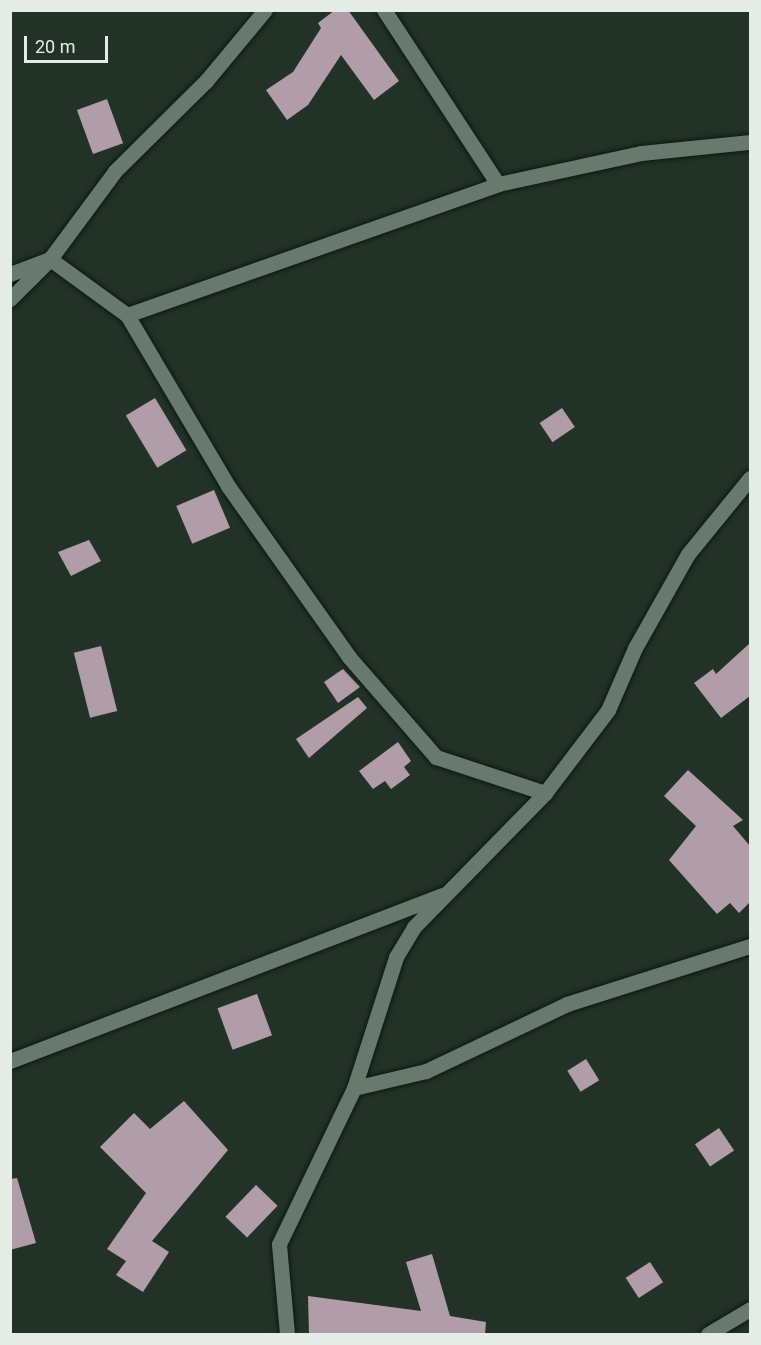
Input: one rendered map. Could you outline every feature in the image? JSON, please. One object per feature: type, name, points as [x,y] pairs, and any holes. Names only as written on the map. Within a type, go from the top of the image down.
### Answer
[{"type":"street","points":[[10,299],[50,259],[115,171],[206,81],[265,10]]},
{"type":"street","points":[[384,10],[498,184]]},
{"type":"street","points":[[127,315],[498,184],[641,153],[750,142]]},
{"type":"street","points":[[10,274],[50,259]]},
{"type":"street","points":[[50,259],[127,315],[228,486],[349,657],[436,757],[545,793]]},
{"type":"street","points":[[287,1335],[279,1244],[354,1089],[396,957],[414,927],[545,793],[608,710],[635,648],[688,554],[750,478]]},
{"type":"street","points":[[10,1061],[450,892]]},
{"type":"street","points":[[354,1089],[426,1071],[567,1004],[750,946]]},
{"type":"street","points":[[708,1335],[750,1309]]},
{"type":"building","points":[[335,10],[348,10],[399,81],[374,100],[341,55],[308,105],[287,120],[266,90],[293,72],[321,28],[318,23]]},
{"type":"building","points":[[107,99],[123,143],[93,154],[77,110]]},
{"type":"building","points":[[155,398],[186,450],[157,468],[126,416]]},
{"type":"building","points":[[562,408],[575,427],[552,442],[540,423]]},
{"type":"building","points":[[214,490],[230,528],[192,544],[176,506]]},
{"type":"building","points":[[89,540],[101,561],[71,576],[58,552]]},
{"type":"building","points":[[750,643],[750,696],[721,718],[694,683],[713,669],[716,674]]},
{"type":"building","points":[[101,646],[117,711],[90,718],[74,653]]},
{"type":"building","points":[[343,669],[360,687],[338,703],[324,682]]},
{"type":"building","points":[[358,697],[367,708],[309,758],[296,739]]},
{"type":"building","points":[[398,742],[411,761],[404,767],[410,775],[391,789],[385,781],[373,789],[359,771]]},
{"type":"building","points":[[688,770],[743,820],[733,826],[750,846],[750,902],[739,913],[730,903],[717,914],[669,860],[696,826],[664,796]]},
{"type":"building","points":[[257,994],[272,1035],[233,1050],[218,1008]]},
{"type":"building","points":[[586,1059],[599,1080],[581,1092],[567,1071]]},
{"type":"building","points":[[184,1101],[228,1150],[152,1241],[169,1252],[143,1292],[116,1275],[126,1261],[107,1249],[146,1193],[100,1147],[134,1113],[150,1129]]},
{"type":"building","points":[[719,1128],[734,1150],[710,1167],[695,1144]]},
{"type":"building","points":[[17,1178],[36,1243],[10,1250],[10,1179]]},
{"type":"building","points":[[256,1185],[278,1206],[247,1237],[225,1217]]},
{"type":"building","points":[[432,1254],[450,1316],[486,1322],[485,1335],[309,1335],[308,1296],[421,1311],[406,1262]]},
{"type":"building","points":[[650,1262],[663,1282],[639,1298],[626,1278]]}]
